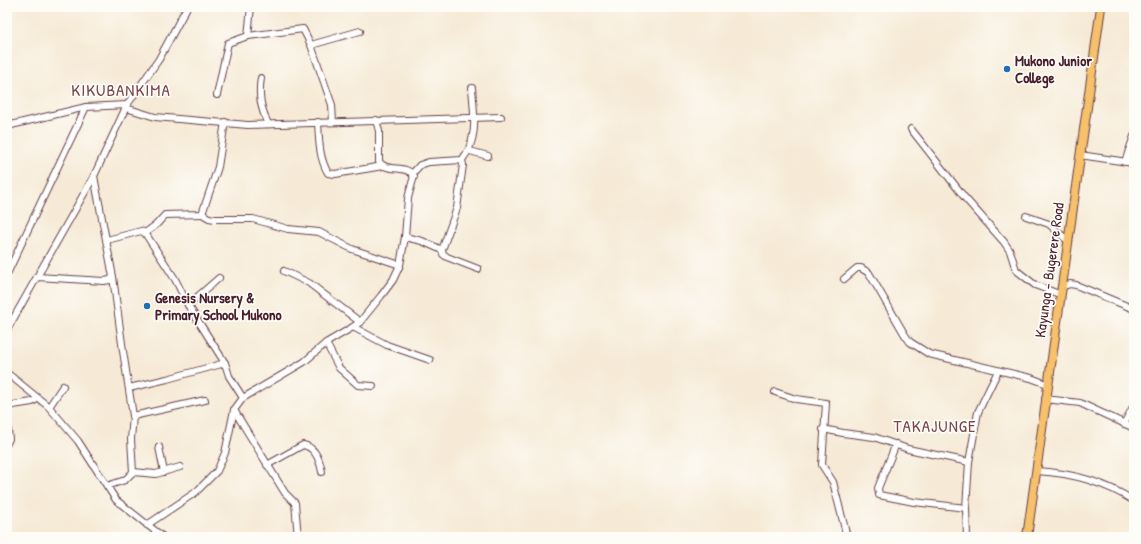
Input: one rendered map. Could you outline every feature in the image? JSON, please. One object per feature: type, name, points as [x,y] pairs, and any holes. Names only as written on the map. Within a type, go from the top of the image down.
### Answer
[{"type":"main road","name":"Kayunga - Bugerere Road","points":[[1027,537],[1067,240],[1101,7]]},
{"type":"street","points":[[7,330],[94,176],[126,107],[159,59],[187,7]]},
{"type":"street","points":[[248,36],[250,7]]},
{"type":"street","points":[[217,95],[228,43],[248,36],[303,29],[311,45],[332,106],[333,122]]},
{"type":"street","points":[[311,45],[360,31]]},
{"type":"street","points":[[260,78],[259,93],[261,109],[268,124]]},
{"type":"street","points":[[412,174],[420,164],[462,160],[470,151],[476,130],[472,88]]},
{"type":"street","points":[[7,274],[86,107]]},
{"type":"street","points":[[7,126],[86,107],[126,107],[155,117],[268,124],[474,117],[501,118]]},
{"type":"street","points":[[376,120],[379,131],[378,158],[383,166]]},
{"type":"street","points":[[202,214],[218,168],[225,122]]},
{"type":"street","points":[[147,525],[196,492],[217,471],[225,453],[234,410],[243,398],[304,362],[326,343],[360,322],[393,280],[400,265],[405,237],[408,198],[414,176],[403,169],[390,169],[383,166],[328,174],[323,165],[320,150],[318,122]]},
{"type":"street","points":[[911,129],[965,198],[1004,242],[1010,251],[1016,270],[1035,284],[1060,291],[1070,284],[1076,285],[1134,309]]},
{"type":"street","points":[[1125,162],[1134,136]]},
{"type":"street","points":[[470,151],[488,156]]},
{"type":"street","points":[[1080,155],[1134,163]]},
{"type":"street","points":[[442,250],[456,208],[463,164],[462,160]]},
{"type":"street","points":[[94,176],[107,240],[133,416],[131,439],[133,472],[125,480],[107,486]]},
{"type":"street","points":[[145,233],[156,225],[165,215],[202,214],[209,218],[216,219],[253,219],[288,230],[319,232],[352,249],[400,265]]},
{"type":"street","points":[[1026,216],[1049,224],[1067,240]]},
{"type":"street","points":[[107,240],[141,231],[145,233],[175,279],[188,305],[225,363],[229,376],[243,398]]},
{"type":"street","points":[[405,237],[422,241],[442,250],[443,254],[447,257],[478,269]]},
{"type":"street","points":[[844,278],[857,268],[861,268],[869,273],[905,335],[910,342],[921,350],[998,372],[1031,378],[1047,384]]},
{"type":"street","points":[[284,271],[309,283],[360,322]]},
{"type":"street","points":[[37,277],[104,280],[110,280],[113,277]]},
{"type":"street","points":[[188,305],[219,278]]},
{"type":"street","points":[[353,327],[387,344],[430,360]]},
{"type":"street","points":[[326,343],[339,368],[358,385],[373,386]]},
{"type":"street","points":[[129,388],[225,363]]},
{"type":"street","points":[[967,537],[966,508],[969,462],[978,412],[998,372]]},
{"type":"street","points":[[7,373],[37,399],[49,407],[78,441],[116,500],[163,537]]},
{"type":"street","points":[[49,407],[63,386]]},
{"type":"street","points":[[775,392],[796,399],[826,403],[823,429],[822,465],[833,482],[847,537]]},
{"type":"street","points":[[7,406],[32,402],[37,399]]},
{"type":"street","points":[[1045,399],[1085,405],[1134,428]]},
{"type":"street","points":[[133,416],[205,400]]},
{"type":"street","points":[[1124,424],[1134,405]]},
{"type":"street","points":[[234,410],[285,493],[295,503],[298,537]]},
{"type":"street","points":[[7,422],[9,439],[7,443]]},
{"type":"street","points":[[823,429],[874,437],[908,449],[969,462]]},
{"type":"street","points":[[896,444],[878,488],[879,495],[914,502],[966,508]]},
{"type":"street","points":[[267,465],[303,445],[308,446],[316,452],[322,472]]},
{"type":"street","points":[[159,447],[164,472]]},
{"type":"street","points":[[133,472],[136,474],[164,472],[180,467]]},
{"type":"street","points":[[1037,471],[1059,472],[1092,481],[1114,489],[1134,501]]},
{"type":"place","name":"Mukono Junior College","points":[[1007,69]]},
{"type":"place","name":"Genesis Nursery & Primary School Mukono","points":[[147,306]]},
{"type":"district","name":"KIKUBANKIMA","points":[[121,89]]},
{"type":"district","name":"TAKAJUNGE","points":[[935,425]]}]
